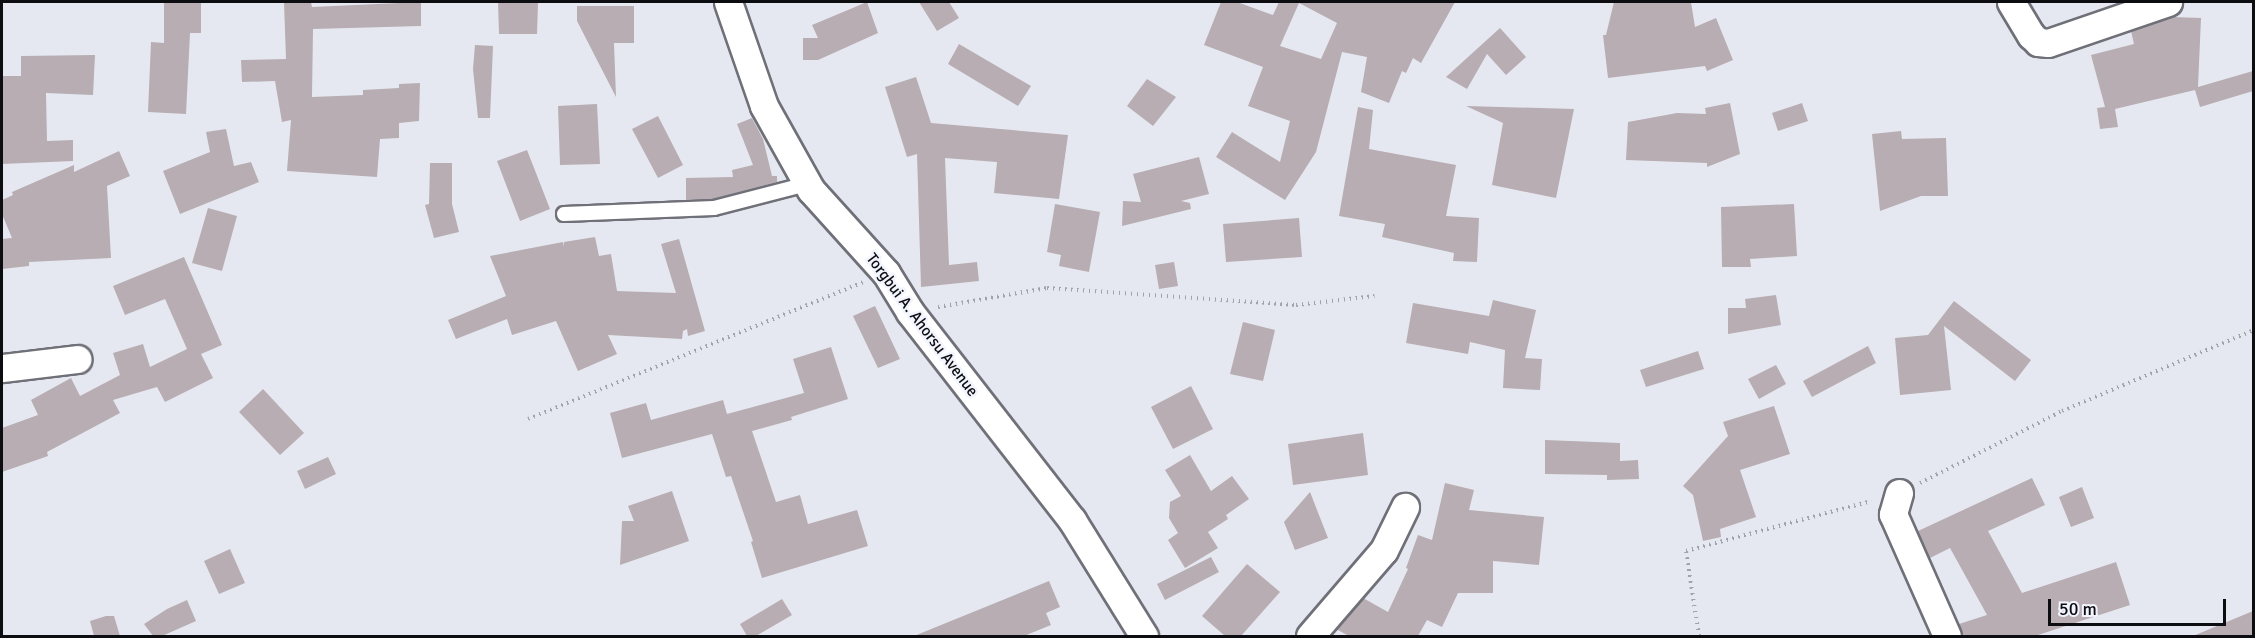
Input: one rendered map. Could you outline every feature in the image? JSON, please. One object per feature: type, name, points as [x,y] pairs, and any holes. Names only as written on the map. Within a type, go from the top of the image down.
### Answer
[{"type":"street","name":"Torgbui A. Ahorsu Avenue","points":[[728,2],[764,106],[807,184],[886,273],[910,312],[1072,520],[1144,636]]},
{"type":"street","points":[[2011,2],[2031,35],[2038,42],[2048,43],[2069,38],[2168,2]]},
{"type":"street","points":[[2,368],[77,359]]},
{"type":"street","points":[[1899,493],[1893,514],[1947,636]]},
{"type":"street","points":[[1310,636],[1384,549],[1405,507]]},
{"type":"lane","points":[[564,214],[610,210],[714,208],[807,184]]},
{"type":"path","points":[[528,419],[886,273]]},
{"type":"path","points":[[910,312],[1047,288],[1296,305],[1374,296]]},
{"type":"path","points":[[1699,636],[1686,552],[1899,493],[2062,411],[2253,330]]},
{"type":"building","points":[[164,2],[201,2],[201,33],[190,33],[186,114],[148,112],[151,42],[164,43]]},
{"type":"building","points":[[284,2],[311,2],[312,7],[421,2],[421,26],[313,29],[312,97],[363,95],[363,90],[399,88],[399,84],[420,83],[419,121],[399,123],[399,138],[380,139],[377,177],[287,171],[291,120],[282,122],[275,81],[242,82],[241,60],[286,59]]},
{"type":"building","points":[[498,2],[538,2],[537,34],[499,34]]},
{"type":"building","points":[[867,2],[878,33],[818,60],[803,60],[803,38],[818,38],[812,25]]},
{"type":"building","points":[[919,2],[949,2],[959,18],[937,31]]},
{"type":"building","points":[[1221,2],[1237,2],[1273,15],[1279,2],[1455,2],[1421,63],[1413,58],[1406,73],[1402,71],[1389,103],[1361,92],[1367,57],[1342,52],[1316,152],[1285,200],[1216,157],[1232,132],[1280,162],[1290,121],[1248,106],[1263,67],[1204,45]],"holes":[[[1299,3],[1337,23],[1321,59],[1280,46]]]},
{"type":"building","points":[[1614,2],[1691,2],[1695,27],[1716,18],[1733,60],[1707,71],[1705,66],[1608,78],[1603,35],[1606,35]]},
{"type":"building","points":[[577,6],[634,6],[634,43],[614,43],[616,97],[577,21]]},
{"type":"building","points":[[2173,17],[2201,18],[2198,87],[2253,71],[2253,91],[2200,107],[2195,90],[2115,109],[2118,127],[2100,129],[2097,108],[2105,107],[2091,55],[2134,44],[2131,31]]},
{"type":"building","points":[[1500,28],[1526,57],[1506,75],[1487,54],[1467,89],[1446,77]]},
{"type":"building","points":[[959,44],[1031,86],[1018,106],[948,64]]},
{"type":"building","points":[[475,45],[493,46],[490,118],[478,118],[473,69]]},
{"type":"building","points":[[95,55],[93,95],[46,93],[47,141],[73,140],[73,161],[2,164],[2,76],[21,76],[21,56]]},
{"type":"building","points":[[916,77],[931,123],[1068,135],[1059,199],[994,193],[997,162],[945,158],[949,265],[977,262],[979,281],[921,287],[917,154],[907,157],[885,87]]},
{"type":"building","points":[[1147,79],[1176,97],[1153,126],[1127,106]]},
{"type":"building","points":[[1730,103],[1740,154],[1707,167],[1707,163],[1626,160],[1628,122],[1677,113],[1706,114],[1705,108]]},
{"type":"building","points":[[1802,103],[1808,121],[1778,131],[1772,113]]},
{"type":"building","points":[[597,104],[600,164],[560,165],[558,106]]},
{"type":"building","points":[[1466,106],[1574,109],[1556,198],[1492,185],[1503,123]]},
{"type":"building","points":[[1358,107],[1373,110],[1369,149],[1456,165],[1446,216],[1479,218],[1477,262],[1453,261],[1454,253],[1382,237],[1385,224],[1339,216]]},
{"type":"building","points":[[658,116],[683,165],[658,178],[632,129]]},
{"type":"building","points":[[752,118],[763,139],[772,176],[777,176],[777,182],[713,199],[686,200],[686,178],[733,177],[732,170],[753,165],[737,124]]},
{"type":"building","points":[[226,129],[234,166],[251,162],[259,182],[180,214],[163,171],[210,152],[206,132]]},
{"type":"building","points":[[1901,131],[1902,139],[1946,138],[1948,196],[1921,196],[1880,211],[1872,134]]},
{"type":"building","points":[[527,150],[550,209],[520,221],[497,161]]},
{"type":"building","points":[[119,151],[130,176],[107,186],[111,258],[29,262],[29,266],[2,269],[2,239],[12,238],[2,214],[2,200],[13,195],[12,192],[74,165],[74,172]]},
{"type":"building","points":[[1199,157],[1209,194],[1181,201],[1190,203],[1191,209],[1122,226],[1123,201],[1141,202],[1133,174]]},
{"type":"building","points":[[430,163],[452,163],[452,204],[459,232],[434,238],[425,205],[429,204]]},
{"type":"building","points":[[1055,204],[1100,212],[1089,272],[1059,266],[1061,255],[1047,252]]},
{"type":"building","points":[[1794,204],[1797,256],[1750,259],[1751,267],[1722,267],[1721,207]]},
{"type":"building","points":[[208,208],[237,216],[222,271],[192,263]]},
{"type":"building","points":[[1299,218],[1302,257],[1226,262],[1223,224]]},
{"type":"building","points":[[595,237],[599,256],[611,254],[617,291],[676,293],[661,244],[679,239],[705,331],[688,336],[687,329],[683,331],[682,339],[608,335],[617,354],[578,371],[556,321],[512,335],[507,319],[456,339],[448,320],[506,296],[490,256],[563,242],[564,247],[564,242]]},
{"type":"building","points":[[184,257],[222,345],[201,354],[213,378],[165,402],[157,387],[113,400],[120,413],[47,452],[48,456],[2,472],[2,428],[38,415],[31,400],[71,378],[80,396],[120,375],[113,353],[143,344],[150,367],[187,349],[165,299],[125,315],[113,286]]},
{"type":"building","points":[[1174,262],[1178,286],[1159,289],[1155,265]]},
{"type":"building","points":[[1776,295],[1781,325],[1728,334],[1728,308],[1746,308],[1745,299]]},
{"type":"building","points":[[1493,300],[1536,310],[1525,358],[1542,359],[1540,390],[1503,388],[1505,350],[1470,342],[1468,354],[1406,343],[1413,303],[1489,316]]},
{"type":"building","points":[[1954,301],[2031,360],[2015,381],[1944,326],[1951,390],[1900,395],[1895,338],[1928,335]]},
{"type":"building","points":[[875,306],[900,359],[878,368],[853,316]]},
{"type":"building","points":[[1243,322],[1275,330],[1263,381],[1230,374]]},
{"type":"building","points":[[1868,346],[1876,363],[1812,397],[1803,381]]},
{"type":"building","points":[[831,347],[848,399],[791,417],[792,420],[752,431],[776,502],[800,495],[808,524],[857,510],[868,546],[762,578],[751,542],[753,541],[731,476],[726,477],[712,434],[622,458],[610,413],[646,403],[651,420],[723,400],[727,414],[804,393],[793,359]]},
{"type":"building","points":[[1698,351],[1704,369],[1646,387],[1640,370]]},
{"type":"building","points":[[1776,365],[1786,384],[1759,399],[1748,379]]},
{"type":"building","points":[[1191,386],[1213,429],[1173,449],[1151,407]]},
{"type":"building","points":[[263,389],[304,433],[280,455],[239,412]]},
{"type":"building","points":[[1774,406],[1790,454],[1740,470],[1756,517],[1720,529],[1721,537],[1703,541],[1693,495],[1683,486],[1728,436],[1723,422]]},
{"type":"building","points":[[1363,433],[1368,475],[1293,485],[1288,444]]},
{"type":"building","points":[[1545,440],[1620,443],[1620,461],[1638,460],[1639,479],[1607,480],[1607,475],[1545,474]]},
{"type":"building","points":[[1190,455],[1211,491],[1232,476],[1249,499],[1226,515],[1228,519],[1208,532],[1218,548],[1185,568],[1168,540],[1178,533],[1169,518],[1170,502],[1181,496],[1165,470]]},
{"type":"building","points":[[328,457],[336,474],[305,489],[297,471]]},
{"type":"building","points":[[2032,478],[2045,505],[1988,531],[2022,593],[2116,562],[2130,605],[2035,636],[1963,636],[1959,624],[1987,615],[1950,548],[1930,558],[1918,531]]},
{"type":"building","points":[[1445,483],[1474,490],[1469,510],[1544,517],[1539,565],[1493,561],[1493,593],[1458,593],[1442,627],[1427,620],[1418,636],[1349,636],[1336,629],[1363,598],[1388,612],[1408,569],[1406,568],[1418,535],[1432,540]]},
{"type":"building","points":[[2082,487],[2094,518],[2071,527],[2059,497]]},
{"type":"building","points":[[672,491],[689,541],[620,565],[622,521],[634,521],[628,506]]},
{"type":"building","points":[[1310,492],[1328,538],[1295,550],[1284,522]]},
{"type":"building","points":[[230,549],[245,583],[219,594],[204,561]]},
{"type":"building","points":[[1211,557],[1219,572],[1165,600],[1157,584]]},
{"type":"building","points":[[1247,564],[1280,592],[1241,636],[1225,636],[1202,616]]},
{"type":"building","points":[[1049,581],[1060,607],[1046,613],[1051,625],[1024,636],[914,636]]},
{"type":"building","points":[[782,599],[792,615],[756,636],[747,636],[740,624]]},
{"type":"building","points":[[187,600],[196,621],[162,636],[153,636],[144,624],[167,609]]},
{"type":"building","points":[[2253,611],[2253,636],[2193,636]]},
{"type":"building","points":[[114,616],[120,636],[94,636],[90,621]]}]
